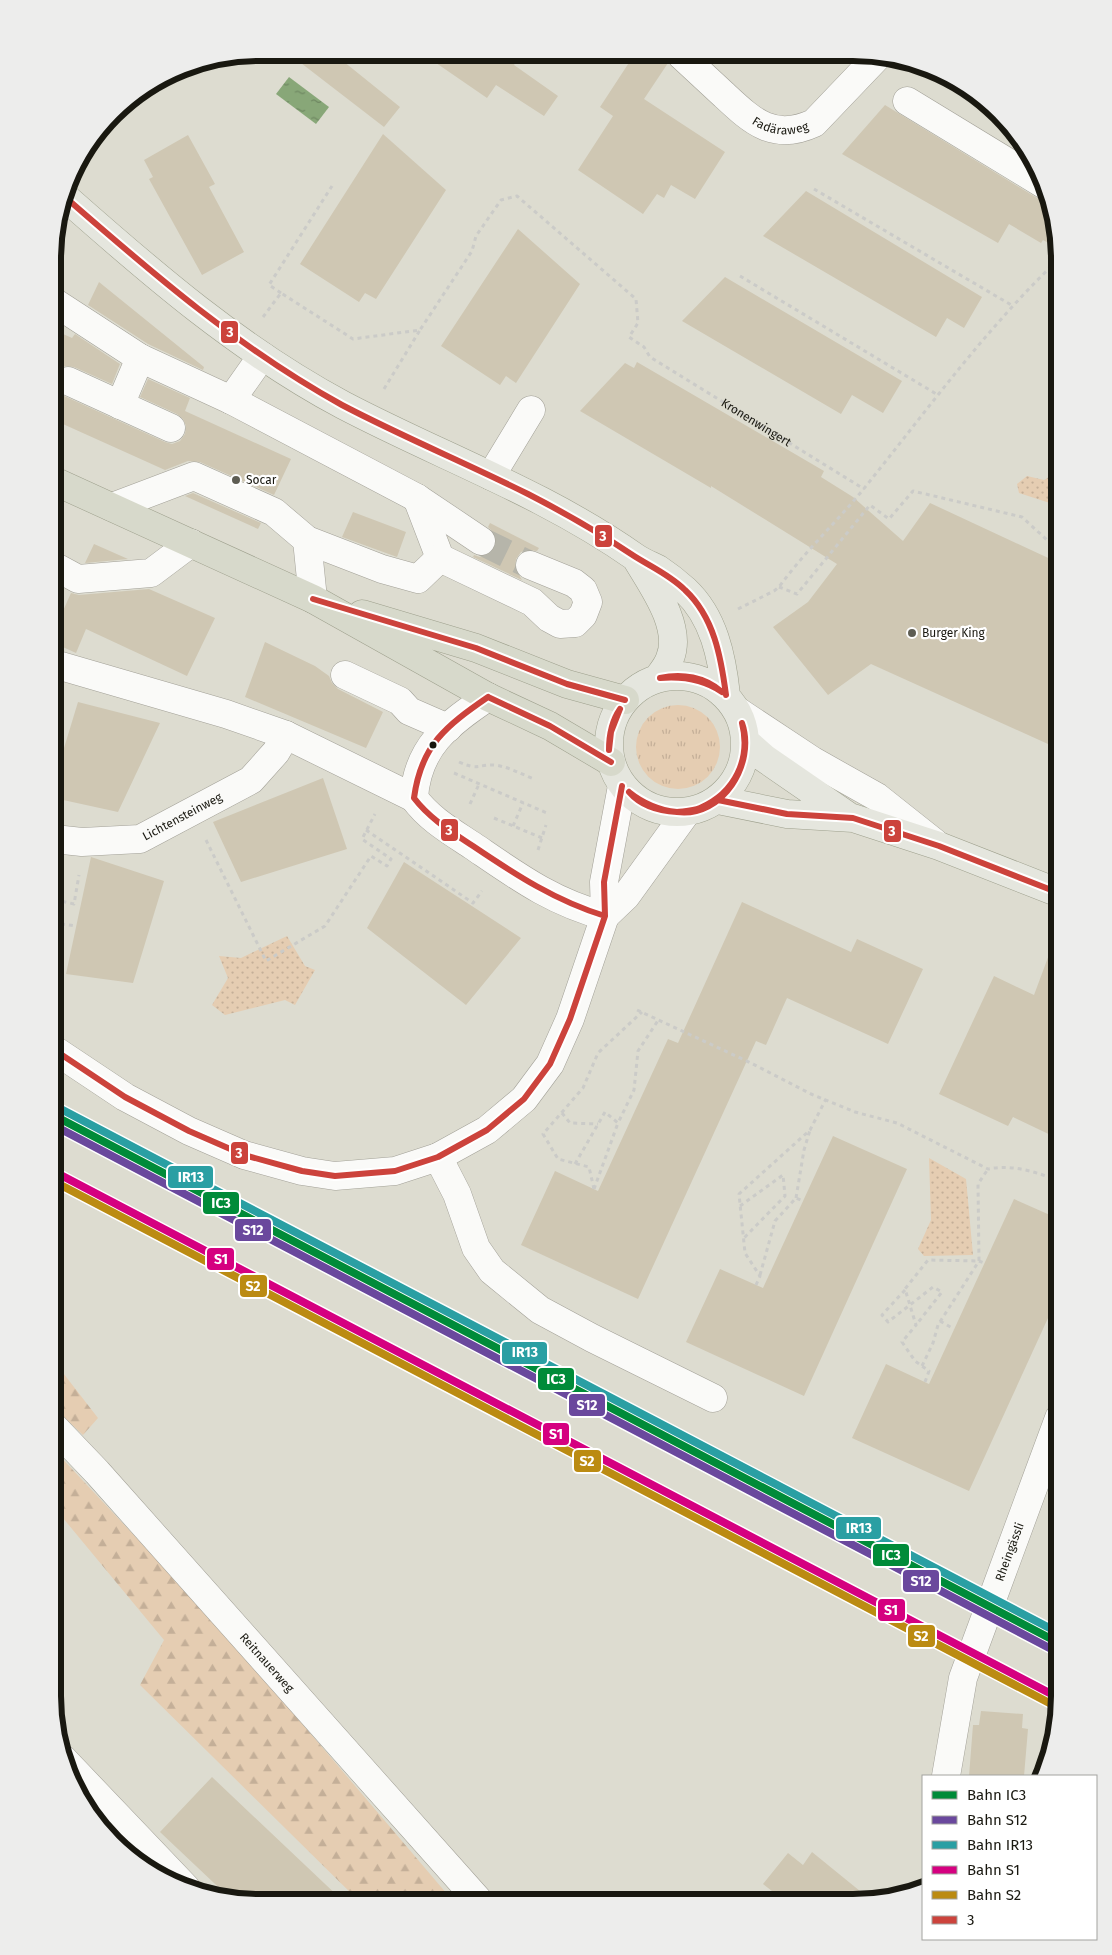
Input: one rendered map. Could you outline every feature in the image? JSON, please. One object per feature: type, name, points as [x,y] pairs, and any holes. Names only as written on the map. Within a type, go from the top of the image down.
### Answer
[{"type":"highway","points":[[61,484],[313,599],[488,697],[550,726],[616,774]]},
{"type":"highway","points":[[313,599],[476,648],[567,684],[626,700]]},
{"type":"main road","points":[[70,202],[160,280],[215,323],[262,356],[362,415],[559,509],[604,535],[636,558],[658,569],[686,591],[704,614],[711,628],[732,704],[744,727],[746,742],[745,759],[739,775],[730,789],[718,800],[702,809],[686,813],[668,813],[650,808],[635,799],[616,774],[609,740],[614,718],[626,700],[640,687],[658,678],[676,676],[694,678],[711,684],[732,704]]},
{"type":"main road","points":[[636,558],[666,611],[672,631],[673,645],[670,658],[658,678]]},
{"type":"main road","points":[[746,742],[771,764],[853,818]]},
{"type":"main road","points":[[718,800],[787,814],[853,818],[939,846],[1051,890]]},
{"type":"street","name":"Fadäraweg","points":[[687,61],[749,118],[767,128],[791,130],[814,123],[872,62]]},
{"type":"street","points":[[907,101],[1033,178]]},
{"type":"street","points":[[61,307],[140,358],[231,400],[417,498],[481,540]]},
{"type":"street","points":[[231,400],[262,356]]},
{"type":"street","points":[[120,405],[140,358]]},
{"type":"street","points":[[68,381],[171,428]]},
{"type":"street","points":[[491,476],[531,410]]},
{"type":"street","points":[[112,507],[194,476],[274,512],[307,540],[382,569],[418,579],[440,558]]},
{"type":"street","points":[[417,498],[440,558],[532,602],[549,618],[560,624],[574,623],[583,615],[588,602],[583,590],[574,583],[530,564]]},
{"type":"street","points":[[307,540],[313,599]]},
{"type":"street","points":[[61,570],[78,578],[151,573],[191,544]]},
{"type":"street","points":[[61,666],[226,714],[286,735],[414,798],[433,820],[526,882],[562,902],[605,916]]},
{"type":"street","points":[[345,675],[400,701],[409,710],[448,728]]},
{"type":"street","points":[[414,798],[415,781],[419,767],[431,744],[448,728],[488,697]]},
{"type":"street","points":[[732,704],[813,761],[877,798],[939,846]]},
{"type":"street","name":"Lichtensteinweg","points":[[61,840],[82,842],[140,839],[250,780],[276,752],[286,735]]},
{"type":"street","points":[[61,1055],[124,1097],[189,1131],[252,1157],[302,1171],[335,1176],[396,1171],[438,1158],[487,1130],[524,1099],[550,1064],[570,1019],[605,916],[604,882],[616,774]]},
{"type":"street","points":[[605,916],[626,896],[686,813]]},
{"type":"street","points":[[438,1158],[457,1194],[476,1248],[492,1271],[540,1310],[713,1398]]},
{"type":"street","name":"Reitnauerweg","points":[[61,1434],[104,1480],[473,1894]]},
{"type":"street","name":"Rheingässli","points":[[946,1775],[964,1678],[1051,1440]]},
{"type":"street","points":[[76,1772],[172,1873]]},
{"type":"path","points":[[332,186],[269,284],[353,340],[420,330]]},
{"type":"path","points":[[814,189],[1013,306]]},
{"type":"path","name":"Kronenwingert","points":[[420,330],[472,251],[476,236],[501,200],[517,196],[636,299],[638,323],[629,337],[644,347],[650,357],[864,489]]},
{"type":"path","points":[[738,609],[774,591],[779,586],[864,489],[938,395],[1013,306],[1051,267]]},
{"type":"path","points":[[740,276],[938,395]]},
{"type":"path","points":[[263,318],[281,293]]},
{"type":"path","points":[[384,390],[420,330]]},
{"type":"path","points":[[779,586],[797,594],[870,505],[889,519],[914,491],[1022,517],[1051,544]]},
{"type":"path","points":[[426,754],[472,768],[492,765],[503,767],[534,779]]},
{"type":"path","points":[[426,754],[479,784],[547,813]]},
{"type":"path","points":[[468,807],[479,784]]},
{"type":"path","points":[[513,826],[523,803]]},
{"type":"path","points":[[206,840],[266,961],[325,926],[371,856],[387,866],[391,859],[362,839],[378,808]]},
{"type":"path","points":[[537,852],[546,825]]},
{"type":"path","points":[[366,830],[474,903]]},
{"type":"path","points":[[61,902],[74,904],[78,882]]},
{"type":"path","points":[[61,924],[76,926]]},
{"type":"path","points":[[637,1010],[855,1112],[897,1123],[988,1169],[999,1167],[1038,1173],[1051,1179]]},
{"type":"path","points":[[642,1012],[598,1053],[583,1088],[543,1134],[558,1159],[589,1167],[594,1189],[618,1123],[634,1090],[638,1051],[659,1019]]},
{"type":"path","points":[[756,1285],[775,1221],[796,1198],[804,1150],[810,1130],[826,1099]]},
{"type":"path","points":[[575,1164],[605,1112],[618,1123]]},
{"type":"path","points":[[562,1113],[570,1123],[598,1124]]},
{"type":"path","points":[[760,1276],[745,1253],[740,1194],[810,1130]]},
{"type":"path","points":[[922,1366],[933,1343],[940,1321],[979,1261],[978,1184],[988,1169]]},
{"type":"path","points":[[740,1206],[783,1175],[785,1196],[743,1239]]},
{"type":"path","points":[[796,1198],[803,1201]]},
{"type":"path","points":[[926,1382],[930,1371],[915,1361],[902,1342],[942,1292],[933,1287],[888,1322],[882,1315],[928,1260],[979,1261],[984,1263]]},
{"type":"path","points":[[905,1289],[916,1325]]},
{"type":"path","points":[[940,1321],[954,1329]]},
{"type":"green space","points":[[1027,476],[1044,480],[1051,476],[1051,503],[1019,493],[1017,484]]},
{"type":"green space","points":[[678,705],[701,712],[713,724],[720,747],[713,770],[701,782],[678,789],[655,782],[643,770],[636,747],[643,724],[655,712]]},
{"type":"green space","points":[[287,936],[305,966],[315,970],[295,1005],[285,1000],[225,1015],[212,1005],[228,978],[219,956],[241,958]]},
{"type":"green space","points":[[929,1158],[966,1179],[973,1255],[924,1256],[918,1249],[931,1220]]},
{"type":"green space","points":[[61,1370],[98,1418],[83,1435],[61,1414]]},
{"type":"green space","points":[[61,1457],[219,1626],[447,1894],[352,1894],[140,1685],[164,1640],[61,1516]]},
{"type":"water","points":[[289,77],[329,107],[316,124],[276,94]]},
{"type":"building","points":[[298,61],[343,61],[400,107],[384,127]]},
{"type":"building","points":[[433,61],[517,61],[514,65],[558,96],[544,116],[496,85],[487,98]]},
{"type":"building","points":[[630,61],[668,61],[644,99],[725,152],[695,199],[671,185],[664,198],[657,194],[643,214],[578,170],[613,116],[600,107]]},
{"type":"building","points":[[885,105],[1041,200],[1047,221],[1050,244],[1043,240],[1041,243],[1009,224],[998,243],[842,154]]},
{"type":"building","points":[[383,134],[446,190],[376,299],[365,293],[359,302],[300,264]]},
{"type":"building","points":[[188,135],[215,184],[209,187],[244,252],[202,275],[149,179],[153,177],[144,160]]},
{"type":"building","points":[[806,191],[982,297],[964,328],[947,318],[936,337],[763,236]]},
{"type":"building","points":[[518,229],[580,284],[516,383],[506,376],[500,385],[441,346]]},
{"type":"building","points":[[725,277],[902,381],[883,413],[852,395],[841,414],[682,321]]},
{"type":"building","points":[[99,282],[204,367],[203,370],[148,344],[88,305]]},
{"type":"building","points":[[61,333],[72,338],[75,334],[120,364],[112,384],[74,367],[61,367]]},
{"type":"building","points":[[637,362],[824,471],[821,477],[853,497],[903,541],[930,503],[1051,559],[1051,745],[871,664],[828,695],[773,627],[808,602],[837,564],[711,486],[711,488],[580,411],[625,363],[634,368]]},
{"type":"building","points":[[148,379],[190,398],[185,411],[291,459],[274,495],[200,462],[188,461],[165,470],[61,423],[61,394],[165,442],[172,444],[180,441],[185,434],[186,426],[183,419],[177,414],[140,397]]},
{"type":"building","points":[[193,493],[261,523],[258,529],[185,496]]},
{"type":"building","points":[[353,512],[406,532],[397,557],[342,537]]},
{"type":"building","points":[[490,523],[539,548],[537,551],[528,550],[521,552],[516,559],[515,568],[522,580],[473,557],[474,555],[480,557],[487,555],[494,549],[497,542],[495,534],[488,527]]},
{"type":"building","points":[[94,544],[128,559],[85,563]]},
{"type":"building","points":[[149,589],[215,618],[187,676],[86,629],[76,653],[61,646],[61,615],[71,593],[79,595]]},
{"type":"building","points":[[265,642],[315,666],[329,676],[332,683],[338,689],[383,712],[366,748],[245,697]]},
{"type":"building","points":[[78,702],[160,723],[118,812],[61,800],[61,758]]},
{"type":"building","points":[[323,778],[347,849],[241,882],[213,822]]},
{"type":"building","points":[[91,857],[164,881],[133,983],[66,974]]},
{"type":"building","points":[[404,862],[521,938],[466,1005],[367,928]]},
{"type":"building","points":[[742,902],[851,952],[857,939],[923,969],[888,1044],[787,998],[766,1045],[756,1041],[638,1299],[521,1245],[555,1171],[598,1191],[668,1039],[678,1043]]},
{"type":"building","points":[[1051,949],[1051,1135],[1013,1117],[1008,1126],[939,1094],[994,976],[1034,995]]},
{"type":"building","points":[[833,1136],[907,1169],[804,1396],[686,1342],[720,1269],[763,1288]]},
{"type":"building","points":[[1014,1199],[1051,1215],[1051,1312],[969,1491],[852,1438],[886,1364],[929,1384]]},
{"type":"building","points":[[981,1711],[1023,1714],[1022,1728],[1028,1729],[1024,1775],[969,1775],[973,1725],[979,1725]]},
{"type":"building","points":[[212,1777],[336,1894],[259,1894],[221,1890],[160,1832]]},
{"type":"building","points":[[812,1852],[863,1893],[776,1894],[763,1884],[788,1853],[803,1865]]},
{"type":"tunnel","points":[[481,541],[530,565]]},
{"type":"rail line","name":"IR13","points":[[61,1109],[1051,1629]]},
{"type":"rail line","name":"IC3","points":[[61,1119],[1051,1639]]},
{"type":"rail line","name":"S12","points":[[61,1129],[1051,1649]]},
{"type":"rail line","name":"S1","points":[[61,1175],[1051,1694]]},
{"type":"rail line","name":"S2","points":[[61,1185],[1050,1704]]},
{"type":"transit line","name":"3","points":[[70,201],[131,254],[232,335],[304,383],[365,417],[541,501],[593,530],[672,579],[685,590],[703,612],[714,638],[722,666],[726,695]]},
{"type":"transit line","name":"3","points":[[313,599],[476,648],[567,684],[625,700]]},
{"type":"transit line","name":"3","points":[[660,678],[685,676],[708,683],[722,692]]},
{"type":"transit line","name":"3","points":[[660,678],[692,679],[708,684],[722,692]]},
{"type":"transit line","name":"3","points":[[488,697],[448,728],[429,750],[417,780],[414,798],[420,806],[442,825],[521,877],[570,903],[605,916]]},
{"type":"transit line","name":"3","points":[[488,697],[550,726],[611,762]]},
{"type":"transit line","name":"3","points":[[609,750],[611,729],[620,709]]},
{"type":"transit line","name":"3","points":[[609,750],[611,732],[620,709]]},
{"type":"transit line","name":"3","points":[[677,812],[694,812],[709,806],[732,785],[740,770],[744,755],[745,739],[742,723]]},
{"type":"transit line","name":"3","points":[[677,812],[700,808],[712,802],[731,784],[742,762],[744,749],[742,723]]},
{"type":"transit line","name":"3","points":[[61,1054],[125,1097],[189,1131],[244,1155],[302,1171],[335,1176],[395,1171],[438,1157],[487,1130],[524,1099],[550,1064],[570,1019],[605,916],[604,882],[622,786]]},
{"type":"transit line","name":"3","points":[[629,792],[652,806],[677,812]]},
{"type":"transit line","name":"3","points":[[629,792],[639,801],[651,807],[677,812]]},
{"type":"transit line","name":"3","points":[[718,800],[787,814],[853,818],[939,846],[1051,890]]},
{"type":"place","name":"Socar","points":[[236,480]]},
{"type":"place","name":"Burger King","points":[[912,633]]}]
